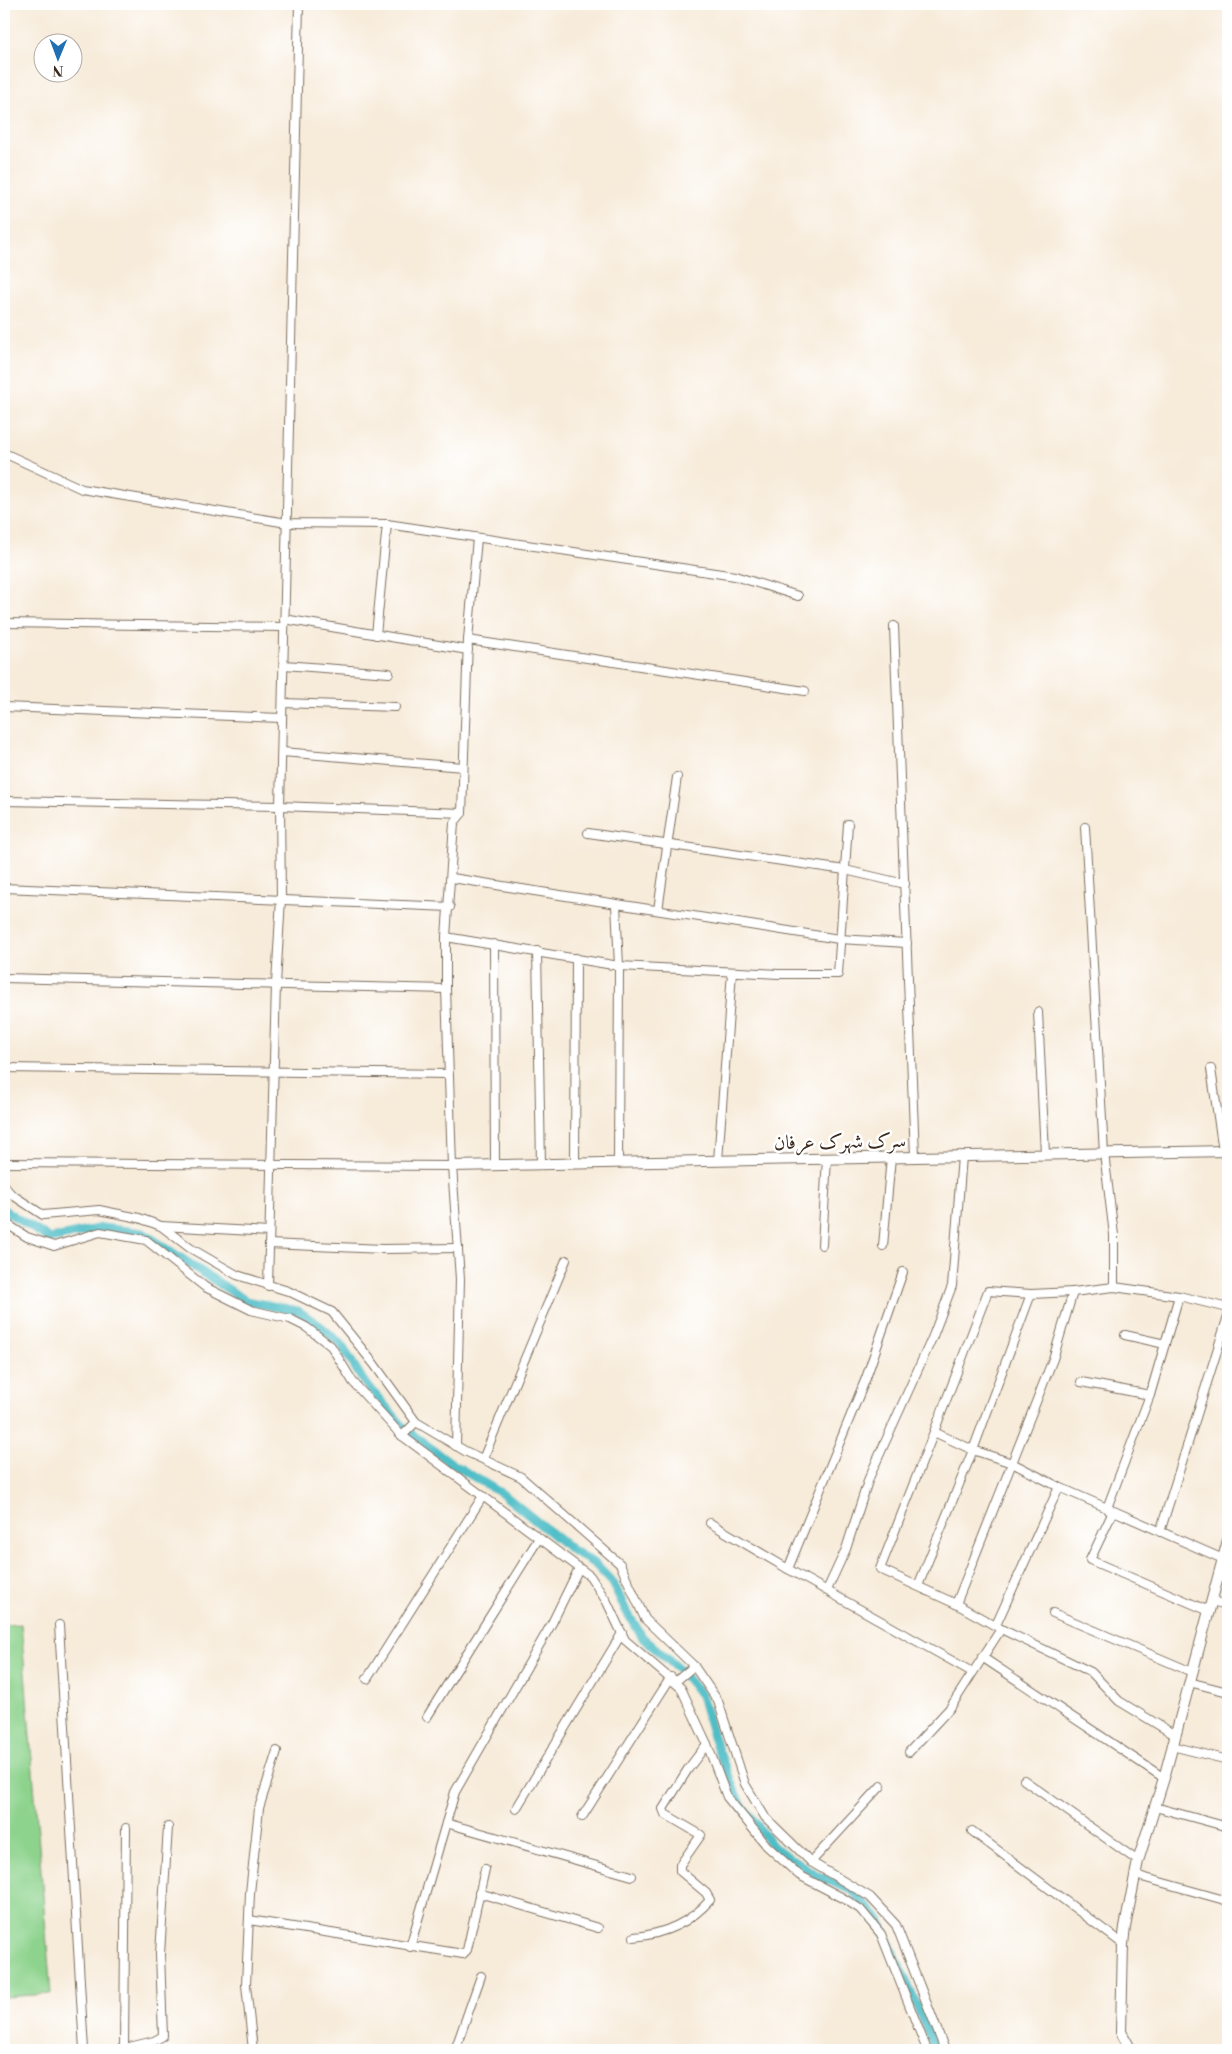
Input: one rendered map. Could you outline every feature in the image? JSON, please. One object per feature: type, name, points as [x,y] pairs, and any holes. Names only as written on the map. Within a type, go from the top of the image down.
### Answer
[{"type":"street","points":[[268,1286],[273,1071],[281,898],[280,806],[299,4]]},
{"type":"street","points":[[4,452],[82,489],[287,523],[387,524],[735,576],[798,596]]},
{"type":"street","points":[[376,635],[387,524]]},
{"type":"street","points":[[456,1446],[460,1279],[448,1074],[446,937],[450,907],[454,823],[462,813],[468,640],[477,538]]},
{"type":"street","points":[[4,623],[284,623],[468,650]]},
{"type":"street","points":[[894,626],[915,1156]]},
{"type":"street","points":[[468,640],[805,691]]},
{"type":"street","points":[[284,665],[389,673]]},
{"type":"street","points":[[283,703],[395,707]]},
{"type":"street","points":[[4,708],[282,718]]},
{"type":"street","points":[[282,752],[463,767]]},
{"type":"street","points":[[658,910],[676,777]]},
{"type":"street","points":[[4,800],[280,806],[462,813]]},
{"type":"street","points":[[446,937],[619,966],[732,972],[838,974],[848,824]]},
{"type":"street","points":[[1085,827],[1104,1153],[1114,1235],[1114,1287]]},
{"type":"street","points":[[588,833],[845,870],[905,884]]},
{"type":"street","points":[[452,878],[839,939],[907,943]]},
{"type":"street","points":[[4,888],[281,898],[450,907]]},
{"type":"street","points":[[616,904],[619,966],[618,1163]]},
{"type":"street","points":[[494,944],[495,1165]]},
{"type":"street","points":[[537,951],[541,1164]]},
{"type":"street","points":[[575,1164],[576,958]]},
{"type":"street","points":[[718,1161],[732,972]]},
{"type":"street","points":[[4,978],[446,989]]},
{"type":"street","points":[[1038,1012],[1045,1154]]},
{"type":"street","points":[[4,1068],[448,1074]]},
{"type":"street","points":[[1211,1069],[1226,1151]]},
{"type":"street","name":"سرک شهرک عرفان","points":[[452,1166],[1226,1151]]},
{"type":"street","points":[[827,1590],[846,1549],[869,1478],[933,1336],[952,1286],[962,1156]]},
{"type":"street","points":[[883,1246],[891,1157]]},
{"type":"street","points":[[822,1245],[827,1158]]},
{"type":"street","points":[[4,1163],[452,1166]]},
{"type":"street","points":[[4,1186],[10,1194],[43,1215],[99,1210],[139,1218],[161,1226],[269,1232]]},
{"type":"street","points":[[4,1222],[27,1236],[54,1246],[100,1232],[146,1240],[205,1286],[251,1310],[290,1319],[306,1326],[331,1346],[353,1382],[402,1436],[590,1576],[607,1602],[625,1640],[681,1688],[707,1744],[727,1797],[767,1846],[799,1875],[843,1898],[860,1910],[881,1934],[927,2050]]},
{"type":"street","points":[[161,1226],[190,1248],[236,1275],[288,1291],[332,1312],[374,1364],[416,1422],[456,1446],[521,1477],[620,1564],[645,1620],[694,1666],[718,1702],[746,1784],[765,1817],[811,1862],[870,1897],[896,1925],[946,2050]]},
{"type":"street","points":[[269,1244],[383,1249],[458,1248]]},
{"type":"street","points":[[483,1459],[566,1260]]},
{"type":"street","points":[[788,1570],[866,1378],[903,1272]]},
{"type":"street","points":[[1228,1308],[1179,1296],[1114,1287],[1073,1292],[1031,1294],[988,1291],[880,1569],[956,1604],[998,1627],[1091,1672],[1119,1701],[1173,1741],[1228,1760]]},
{"type":"street","points":[[956,1604],[1053,1359],[1073,1292]]},
{"type":"street","points":[[918,1586],[973,1450],[1031,1294]]},
{"type":"street","points":[[1107,1508],[1150,1396],[1179,1296]]},
{"type":"street","points":[[1160,1532],[1228,1316]]},
{"type":"street","points":[[1125,1335],[1165,1344]]},
{"type":"street","points":[[1081,1382],[1150,1396]]},
{"type":"street","points":[[402,1436],[416,1422]]},
{"type":"street","points":[[934,1432],[973,1450],[1012,1463],[1059,1487],[1223,1559]]},
{"type":"street","points":[[909,1752],[950,1708],[982,1657],[998,1627],[1059,1487]]},
{"type":"street","points":[[367,1678],[483,1496]]},
{"type":"street","points":[[1107,1508],[1112,1514],[1090,1560],[1208,1611]]},
{"type":"street","points":[[710,1523],[788,1570],[972,1672]]},
{"type":"street","points":[[426,1717],[539,1538]]},
{"type":"street","points":[[1131,2050],[1121,2032],[1123,1944],[1138,1861],[1164,1778],[1228,1540]]},
{"type":"street","points":[[410,1947],[455,1792],[552,1623],[579,1568]]},
{"type":"street","points":[[1211,1601],[1228,1606]]},
{"type":"street","points":[[1052,1614],[1228,1692]]},
{"type":"street","points":[[59,1625],[84,2050]]},
{"type":"street","points":[[516,1809],[622,1633]]},
{"type":"street","points":[[982,1657],[1164,1778]]},
{"type":"street","points":[[582,1817],[673,1680],[694,1666]]},
{"type":"street","points":[[634,1937],[677,1927],[698,1914],[710,1900],[706,1893],[680,1871],[680,1865],[701,1835],[665,1814],[663,1809],[688,1769],[707,1744]]},
{"type":"street","points":[[252,2050],[246,1985],[249,1920],[259,1808],[277,1751]]},
{"type":"street","points":[[1024,1780],[1138,1861]]},
{"type":"street","points":[[811,1862],[881,1786]]},
{"type":"street","points":[[1155,1807],[1228,1826]]},
{"type":"street","points":[[446,1823],[632,1876]]},
{"type":"street","points":[[126,1828],[120,2049],[158,2039],[164,2032],[160,1954],[168,1827]]},
{"type":"street","points":[[972,1831],[1123,1944]]},
{"type":"street","points":[[249,1920],[455,1954],[465,1952],[485,1870]]},
{"type":"street","points":[[1136,1875],[1228,1901]]},
{"type":"street","points":[[479,1893],[598,1928]]},
{"type":"street","points":[[455,2050],[481,1976]]},
{"type":"green space","points":[[21,1624],[51,1994],[4,1997],[4,1625]]},
{"type":"waterway","points":[[4,1210],[50,1239],[102,1228],[143,1233],[246,1301],[298,1311],[341,1344],[364,1382],[406,1430],[451,1463],[504,1495],[572,1550],[595,1564],[613,1583],[625,1609],[643,1638],[678,1668],[701,1695],[713,1737],[738,1800],[774,1848],[820,1877],[852,1890],[879,1920],[936,2050]]}]
